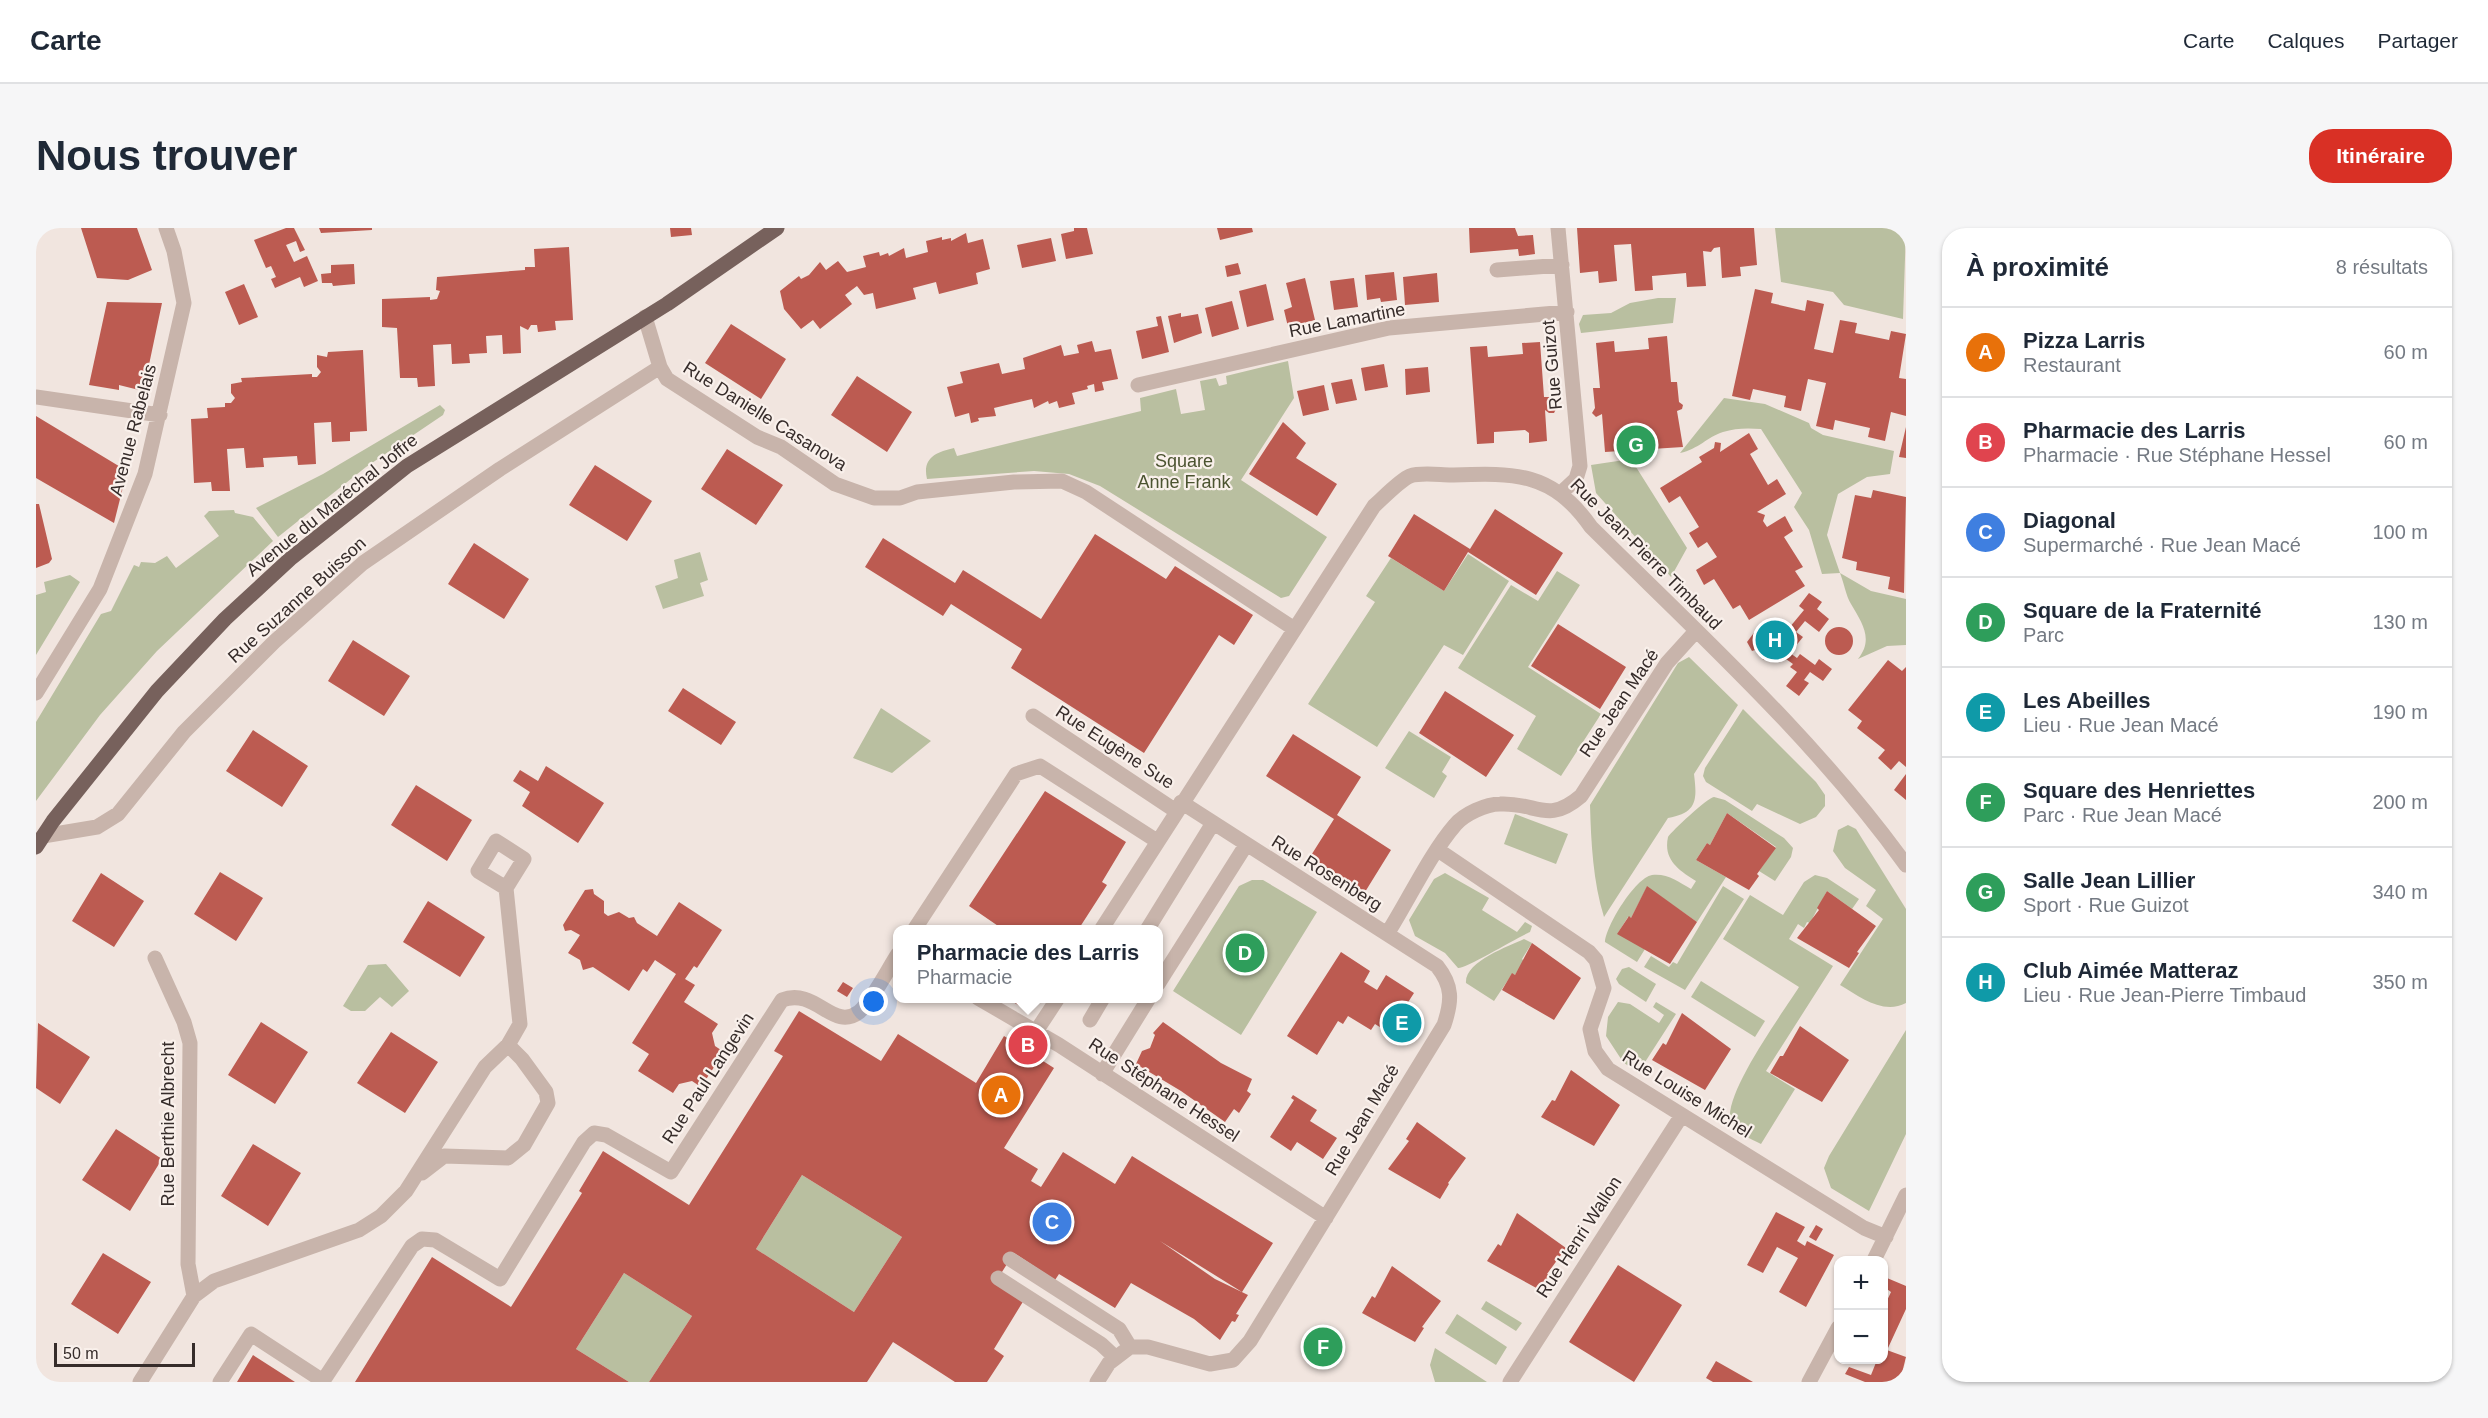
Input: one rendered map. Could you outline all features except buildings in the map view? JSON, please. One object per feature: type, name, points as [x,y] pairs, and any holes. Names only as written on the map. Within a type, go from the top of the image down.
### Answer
[{"type":"main road","name":"Avenue du Maréchal Joffre","points":[[39,842],[157,691],[225,619],[290,560],[407,466],[645,317],[767,231]]},
{"type":"street","name":"Avenue Rabelais","points":[[36,693],[100,589],[145,474],[184,303],[174,251],[166,228]]},
{"type":"street","name":"Rue Guizot","points":[[1558,228],[1580,466],[1576,479],[1562,493]]},
{"type":"street","points":[[1497,270],[1562,265]]},
{"type":"street","name":"Rue Lamartine","points":[[1138,385],[1389,328],[1567,312]]},
{"type":"street","name":"Rue Danielle Casanova","points":[[645,317],[660,367],[667,379],[757,437],[781,447],[835,484],[874,498],[900,498],[917,492],[964,486],[1062,481],[1086,492],[1293,628]]},
{"type":"street","name":"Rue Suzanne Buisson","points":[[39,842],[97,826],[118,814],[184,732],[274,642],[363,563],[500,469],[660,367]]},
{"type":"street","points":[[36,397],[160,415]]},
{"type":"street","name":"Rue Jean-Pierre Timbaud","points":[[1104,925],[1293,628],[1374,506],[1409,476],[1484,474],[1534,479],[1562,493],[1591,527],[1795,731],[1859,802],[1906,865]]},
{"type":"street","name":"Rue Jean Macé","points":[[1130,1347],[1148,1347],[1210,1364],[1233,1360],[1250,1341],[1444,1024],[1451,1002],[1447,979],[1437,966],[1387,934],[1438,850],[1455,823],[1483,808],[1498,804],[1551,812],[1565,810],[1581,796],[1667,663],[1696,632]]},
{"type":"street","name":"Rue Eugène Sue","points":[[1033,716],[1179,806],[1213,823]]},
{"type":"street","points":[[917,925],[1016,774],[1040,766],[1157,841]]},
{"type":"street","points":[[1150,925],[1213,823]]},
{"type":"street","name":"Rue Rosenberg","points":[[1213,823],[1387,934]]},
{"type":"street","points":[[1163,976],[1246,845]]},
{"type":"street","name":"Rue Louise Michel","points":[[1438,850],[1589,952],[1596,960],[1604,988],[1590,1029],[1595,1051],[1608,1069],[1864,1228],[1886,1237]]},
{"type":"street","points":[[140,1382],[194,1296],[214,1281],[359,1230],[391,1207],[415,1179],[485,1067],[508,1045],[520,1024],[506,888]]},
{"type":"street","name":"Rue Berthie Albrecht","points":[[155,958],[184,1022],[190,1043],[188,1264],[194,1296]]},
{"type":"street","name":"Rue Paul Langevin","points":[[220,1382],[251,1334],[323,1381],[412,1246],[422,1239],[435,1240],[500,1279],[584,1142],[594,1133],[606,1135],[671,1172],[782,1000],[793,996],[804,996],[837,1017],[850,1017],[860,1011],[893,960]]},
{"type":"street","name":"Rue Stéphane Hessel","points":[[985,1003],[1102,1074],[1326,1218]]},
{"type":"street","points":[[1035,1033],[1055,1003]]},
{"type":"street","points":[[1090,1020],[1101,1003]]},
{"type":"street","points":[[1102,1074],[1146,1003]]},
{"type":"street","points":[[415,1179],[444,1156],[508,1158],[524,1145],[548,1103],[546,1092],[522,1059],[508,1045]]},
{"type":"street","name":"Rue Henri Wallon","points":[[1510,1382],[1682,1115]]},
{"type":"street","points":[[1876,1256],[1906,1195]]},
{"type":"street","points":[[1010,1260],[1119,1329],[1130,1347],[1116,1358],[1097,1382]]},
{"type":"street","points":[[998,1278],[1101,1344],[1116,1358]]},
{"type":"street","points":[[1066,1321],[1078,1303]]},
{"type":"street","points":[[1809,1382],[1834,1337]]},
{"type":"green space","points":[[1775,228],[1906,228],[1903,319],[1844,305],[1833,292],[1781,282]]},
{"type":"green space","points":[[1658,298],[1676,298],[1673,323],[1581,333],[1579,324],[1583,315],[1611,313],[1630,303]]},
{"type":"green space","name":"Square Anne Frank","points":[[1288,361],[1294,398],[1241,480],[1327,537],[1289,596],[1281,598],[1100,486],[1069,474],[1034,471],[927,479],[929,461],[936,454],[947,450],[954,448],[957,456],[1141,411],[1140,398],[1176,389],[1181,414],[1205,410],[1200,381],[1216,378],[1219,386],[1227,384],[1226,376]]},
{"type":"green space","points":[[1724,398],[1765,404],[1809,423],[1811,428],[1823,435],[1894,451],[1890,474],[1867,477],[1838,494],[1827,535],[1840,573],[1822,574],[1809,530],[1794,507],[1802,493],[1761,429],[1723,432],[1680,453]]},
{"type":"green space","points":[[440,405],[445,410],[443,415],[366,467],[278,537],[256,508],[323,474]]},
{"type":"green space","points":[[1631,459],[1687,548],[1671,577],[1596,493],[1591,465]]},
{"type":"green space","points":[[234,510],[235,513],[253,517],[273,541],[157,651],[100,715],[36,801],[36,722],[101,614],[111,611],[134,565],[139,567],[141,562],[155,563],[167,556],[176,568],[219,536],[204,516],[209,511]]},
{"type":"green space","points":[[700,552],[708,580],[700,583],[704,596],[663,609],[655,586],[678,578],[674,560]]},
{"type":"green space","points":[[1468,554],[1509,581],[1463,655],[1444,645],[1377,747],[1308,704],[1375,602],[1366,596],[1391,558],[1444,591]]},
{"type":"green space","points":[[1557,571],[1580,585],[1528,667],[1601,714],[1561,776],[1517,749],[1536,716],[1458,668],[1511,585],[1538,601]]},
{"type":"green space","points":[[1840,573],[1871,591],[1906,599],[1906,645],[1887,646],[1858,659],[1865,645],[1865,631],[1849,601]]},
{"type":"green space","points":[[70,575],[80,582],[36,655],[36,595],[46,592],[44,582]]},
{"type":"green space","points":[[1689,657],[1738,705],[1694,774],[1693,804],[1685,813],[1668,818],[1604,917],[1595,876],[1590,805],[1678,663]]},
{"type":"green space","points":[[881,708],[931,741],[892,773],[853,758]]},
{"type":"green space","points":[[1743,709],[1816,782],[1825,795],[1825,806],[1816,817],[1800,824],[1757,804],[1752,811],[1706,782],[1703,776],[1705,768]]},
{"type":"green space","points":[[1409,731],[1451,757],[1442,772],[1447,776],[1434,798],[1385,768]]},
{"type":"green space","points":[[1714,797],[1725,800],[1784,838],[1793,848],[1791,857],[1775,881],[1759,871],[1776,847],[1727,813],[1710,845],[1707,843],[1696,860],[1726,877],[1697,922],[1647,887],[1631,918],[1628,917],[1618,933],[1645,949],[1637,962],[1605,942],[1610,925],[1630,893],[1645,878],[1652,875],[1668,877],[1691,889],[1696,881],[1678,868],[1670,858],[1668,837],[1682,822]]},
{"type":"green space","points":[[1515,814],[1568,834],[1556,864],[1504,844]]},
{"type":"green space","points":[[1848,825],[1856,829],[1906,909],[1906,1003],[1897,1006],[1880,1006],[1840,985],[1883,919],[1866,906],[1876,890],[1845,868],[1833,851],[1838,830]]},
{"type":"green space","points":[[1445,873],[1489,898],[1482,910],[1517,932],[1525,922],[1532,926],[1530,932],[1471,964],[1458,968],[1445,953],[1415,936],[1409,920],[1434,879]]},
{"type":"green space","points":[[1815,875],[1827,878],[1859,899],[1852,909],[1827,891],[1810,923],[1807,922],[1804,928],[1798,924],[1789,939],[1833,966],[1766,1071],[1795,1089],[1761,1144],[1736,1129],[1731,1122],[1730,1110],[1744,1075],[1799,987],[1723,939],[1750,895],[1783,915],[1804,882]]},
{"type":"green space","points":[[1252,880],[1263,880],[1317,912],[1241,1035],[1173,991],[1239,886]]},
{"type":"green space","points":[[1723,886],[1744,899],[1685,990],[1644,967],[1651,956],[1669,967],[1673,962],[1677,964]]},
{"type":"green space","points":[[1524,939],[1532,943],[1522,959],[1524,961],[1494,1001],[1466,983],[1467,975],[1472,968],[1499,950]]},
{"type":"green space","points":[[386,964],[409,991],[392,1007],[380,997],[365,1011],[351,1011],[343,1006],[368,965]]},
{"type":"green space","points":[[1629,967],[1656,984],[1646,1002],[1619,984],[1616,979],[1622,969]]},
{"type":"green space","points":[[1701,981],[1765,1021],[1755,1037],[1691,997]]},
{"type":"green space","points":[[1618,1002],[1630,1004],[1659,1023],[1664,1015],[1653,1007],[1656,1002],[1676,1014],[1638,1073],[1623,1062],[1606,1036],[1608,1017]]},
{"type":"green space","points":[[1906,1030],[1906,1134],[1869,1211],[1831,1188],[1824,1168],[1829,1156]]},
{"type":"green space","points":[[802,1175],[902,1237],[854,1312],[756,1249]]},
{"type":"green space","points":[[624,1273],[692,1316],[649,1382],[629,1382],[576,1349]]},
{"type":"green space","points":[[1486,1301],[1522,1323],[1516,1331],[1481,1309]]},
{"type":"green space","points":[[1457,1314],[1507,1347],[1496,1365],[1445,1333]]},
{"type":"green space","points":[[1323,1327],[1337,1333],[1343,1347],[1337,1361],[1323,1367],[1309,1361],[1303,1347],[1309,1333]]},
{"type":"green space","points":[[1435,1348],[1487,1382],[1435,1382],[1430,1365]]},
{"type":"place","name":"Salle Jean Lillier","points":[[1636,445]]},
{"type":"place","name":"Club Aimée Matteraz","points":[[1775,640]]},
{"type":"place","name":"Square de la Fraternité","points":[[1245,953]]},
{"type":"place","name":"Les Abeilles","points":[[1402,1023]]},
{"type":"place","name":"Pharmacie des Larris","points":[[1028,1045]]},
{"type":"place","name":"Pizza Larris","points":[[1001,1095]]},
{"type":"place","name":"Diagonal","points":[[1052,1222]]},
{"type":"place","name":"Square des Henriettes","points":[[1323,1347]]}]
